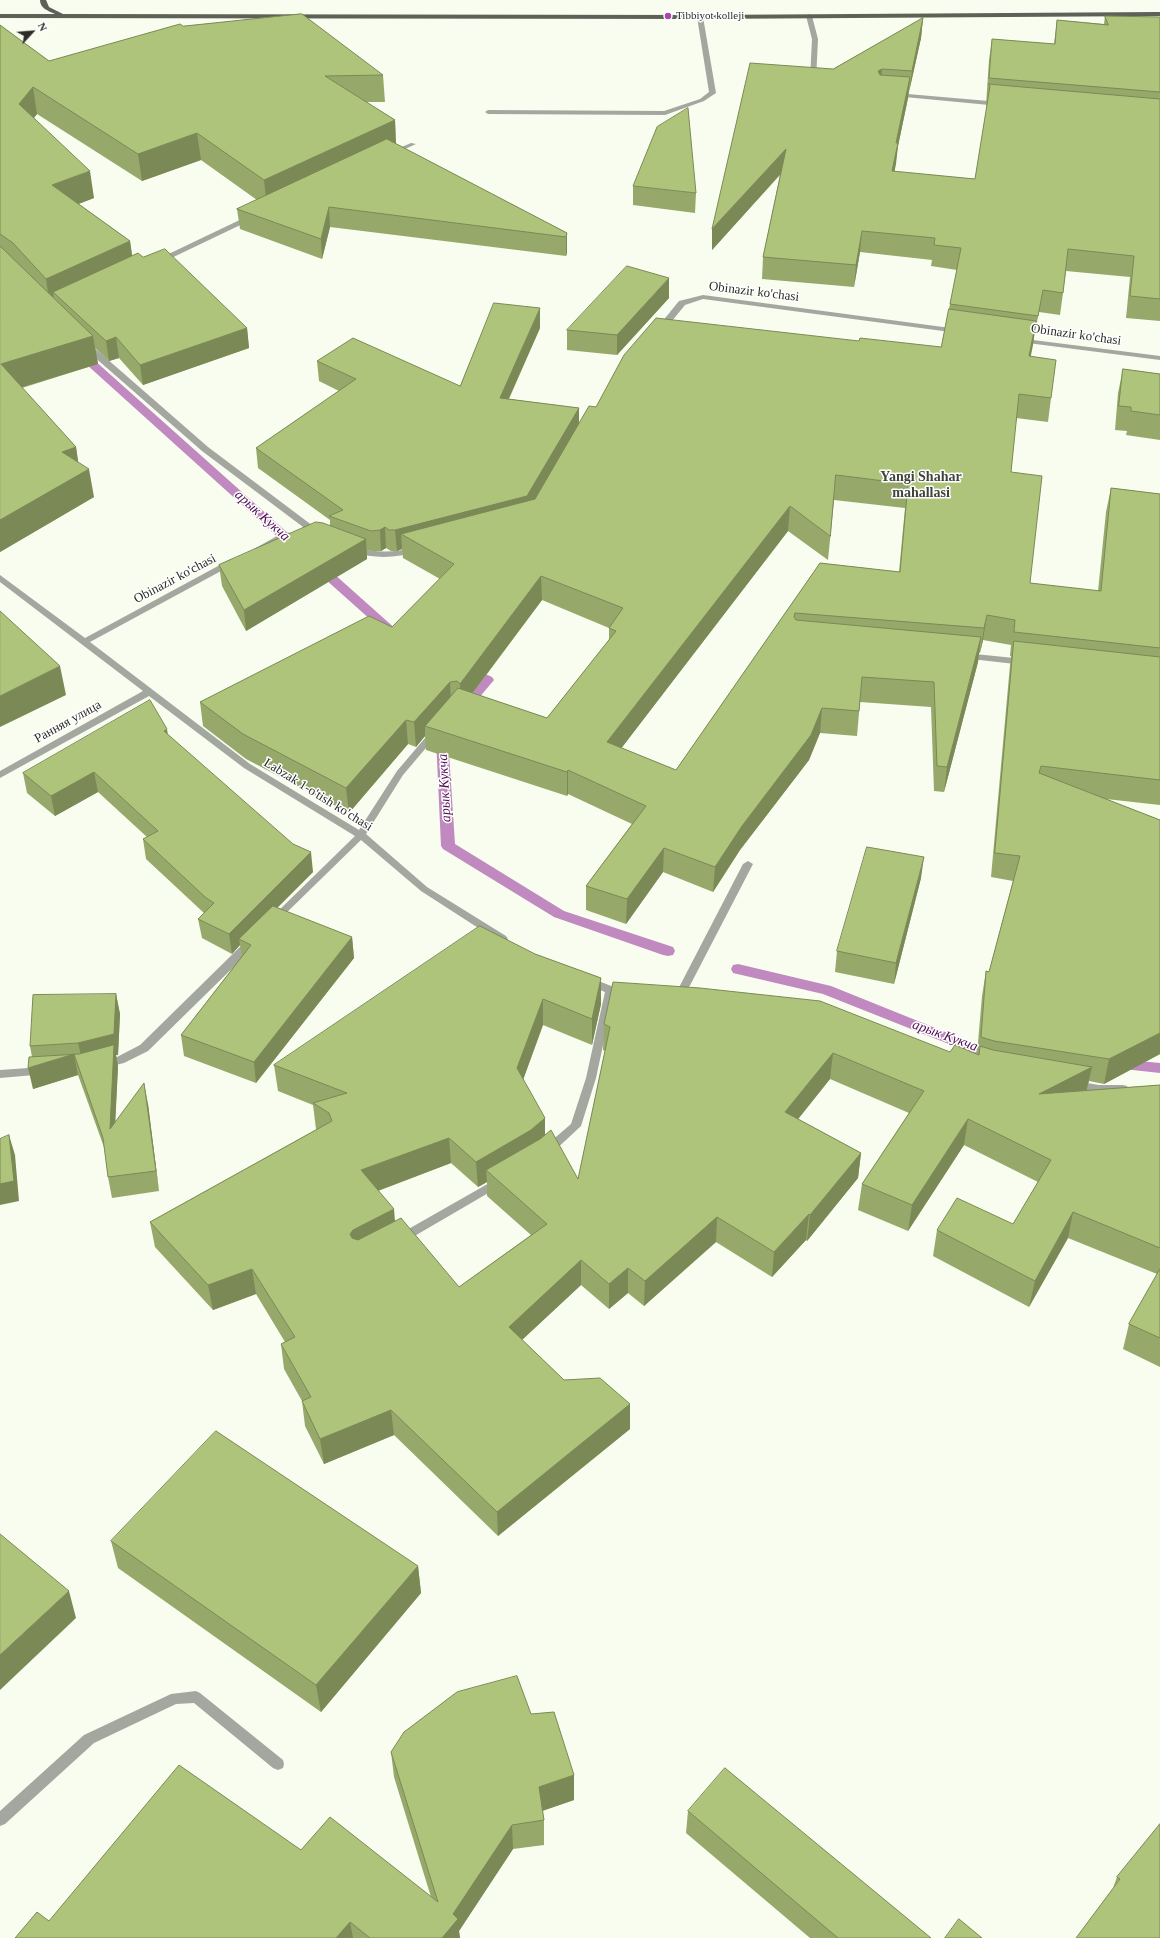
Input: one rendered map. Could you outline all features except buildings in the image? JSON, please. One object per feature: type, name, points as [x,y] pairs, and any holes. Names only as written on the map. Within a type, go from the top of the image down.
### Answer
[{"type":"main road","points":[[43,0],[43,3],[47,8],[63,15]]},
{"type":"main road","points":[[0,16],[700,17],[1160,14]]},
{"type":"street","points":[[809,16],[815,40],[813,80]]},
{"type":"street","points":[[488,112],[665,113],[702,100],[713,94],[700,17]]},
{"type":"street","points":[[888,94],[1004,104]]},
{"type":"street","points":[[384,157],[413,144]]},
{"type":"street","points":[[149,265],[256,216]]},
{"type":"street","name":"Obinazir ko'chasi","points":[[652,339],[682,303],[703,297],[963,332]]},
{"type":"street","name":"Obinazir ko'chasi","points":[[1010,338],[1160,358]]},
{"type":"street","points":[[81,342],[205,449],[326,540],[284,535],[250,552]]},
{"type":"street","points":[[345,547],[372,556],[397,555],[426,547]]},
{"type":"street","name":"Obinazir ko'chasi","points":[[84,642],[237,559]]},
{"type":"street","name":"Labzak 1-o'tish ko'chasi","points":[[0,578],[247,766],[361,835],[424,889],[513,946]]},
{"type":"street","points":[[958,656],[1036,664]]},
{"type":"street","name":"Ранняя улица","points":[[0,775],[148,692]]},
{"type":"street","points":[[270,924],[361,835],[400,773],[440,726]]},
{"type":"street","points":[[679,997],[748,864]]},
{"type":"street","points":[[91,1067],[120,1060],[144,1048],[258,936]]},
{"type":"street","points":[[582,978],[610,990],[633,993]]},
{"type":"street","points":[[536,1160],[576,1126],[591,1078],[610,990]]},
{"type":"street","points":[[0,1074],[53,1071]]},
{"type":"street","points":[[1067,1084],[1099,1088],[1137,1089]]},
{"type":"street","points":[[394,1242],[509,1176]]},
{"type":"street","points":[[0,1820],[89,1739],[175,1698],[196,1697],[278,1764]]},
{"type":"waterway","name":"арык Кукча","points":[[80,353],[295,546]]},
{"type":"waterway","name":"арык Кукча","points":[[320,568],[394,634]]},
{"type":"waterway","name":"арык Кукча","points":[[463,709],[488,680],[468,670]]},
{"type":"waterway","name":"арык Кукча","points":[[442,738],[448,846],[559,914],[668,951]]},
{"type":"waterway","name":"арык Кукча","points":[[738,969],[826,990],[974,1049],[997,1051]]},
{"type":"waterway","name":"арык Кукча","points":[[1119,1064],[1160,1068]]},
{"type":"place","name":"Tibbiyot kolleji","points":[[668,16]]},
{"type":"district","name":"Yangi Shahar mahallasi","points":[[921,486]]}]
